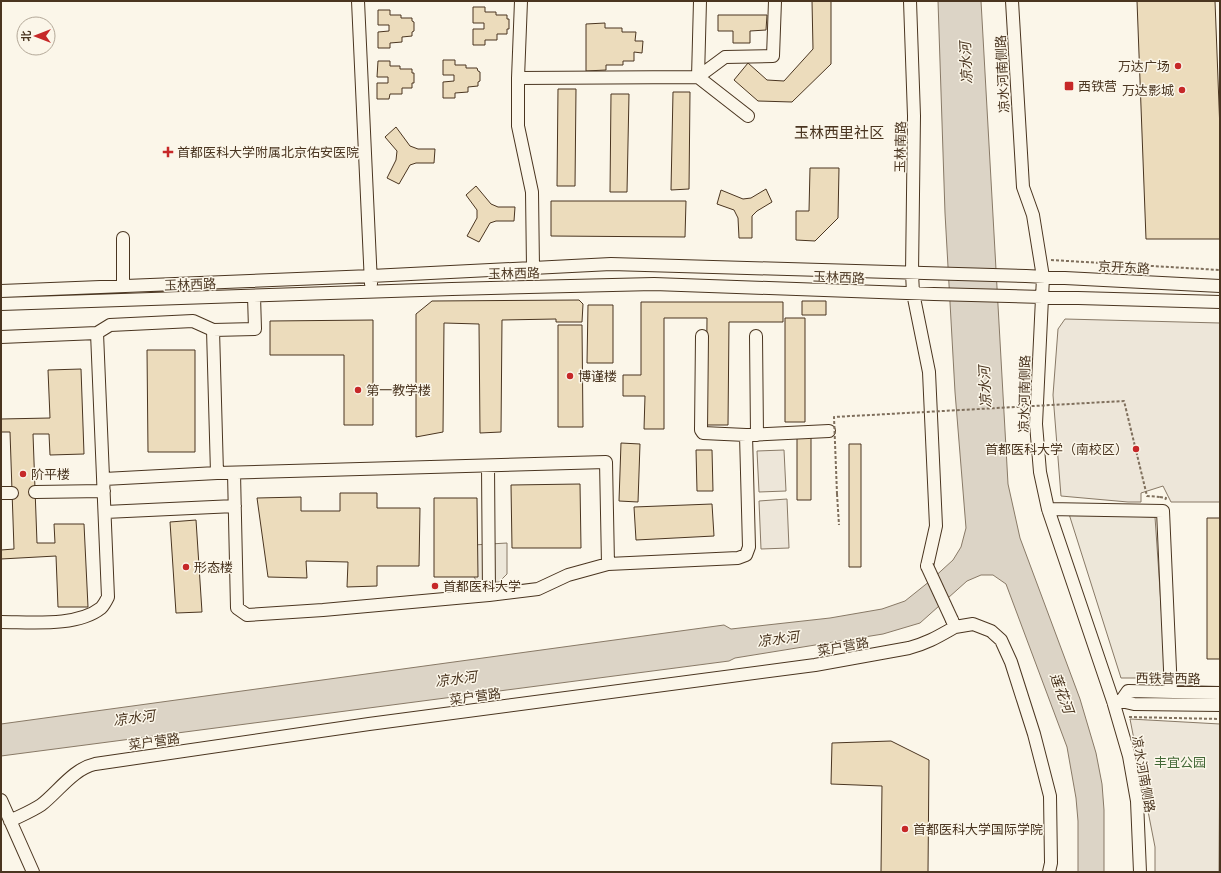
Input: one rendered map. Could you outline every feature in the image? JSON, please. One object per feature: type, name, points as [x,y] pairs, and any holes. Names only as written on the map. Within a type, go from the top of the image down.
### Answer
[{"type":"street","points":[[358,1],[371,291]]},
{"type":"street","points":[[522,1],[518,78],[518,126],[532,192],[533,267]]},
{"type":"street","points":[[698,77],[700,1]]},
{"type":"street","points":[[518,78],[698,77],[725,57],[773,56],[775,1]]},
{"type":"street","name":"玉林南路","points":[[910,1],[914,116],[912,273],[913,293],[929,372],[936,526],[928,566],[953,623]]},
{"type":"street","name":"凉水河南侧路","points":[[1012,1],[1023,187],[1033,215],[1043,277],[1036,424],[1040,472],[1048,509],[1116,702],[1129,756],[1137,801],[1140,872]]},
{"type":"street","points":[[698,77],[748,116]]},
{"type":"street","points":[[123,238],[123,285]]},
{"type":"street","name":"玉林西路","points":[[1,291],[370,276],[611,264],[1026,276]]},
{"type":"street","name":"京开东路","points":[[1026,276],[1220,286]]},
{"type":"street","name":"玉林西路","points":[[1,304],[371,291],[654,284],[1042,297]]},
{"type":"street","points":[[1,337],[98,333],[110,325],[193,321],[213,330],[255,329],[254,296]]},
{"type":"street","points":[[1042,297],[1130,298],[1220,302]]},
{"type":"street","points":[[213,330],[217,474]]},
{"type":"street","points":[[1,622],[70,621],[89,615],[102,607],[108,597],[98,333]]},
{"type":"street","points":[[702,336],[701,430],[703,433],[752,435],[829,432]]},
{"type":"street","points":[[234,473],[237,608],[247,615],[323,610],[489,595],[538,589],[568,575],[608,564],[738,558],[746,555],[749,547],[756,336]]},
{"type":"street","points":[[35,492],[234,473],[606,462],[608,564]]},
{"type":"street","points":[[488,466],[489,595]]},
{"type":"street","points":[[105,512],[235,506]]},
{"type":"street","points":[[1048,509],[1163,511],[1171,692]]},
{"type":"street","name":"菜户营路","points":[[10,821],[39,806],[81,770],[95,764],[376,723],[816,665],[910,648],[932,640],[953,623],[973,624],[991,631],[1001,640],[1011,662],[1034,734],[1050,796],[1052,863],[1050,872]]},
{"type":"street","name":"西铁营西路","points":[[1116,702],[1128,691],[1220,693]]},
{"type":"street","name":"西铁营西路","points":[[1116,702],[1134,704],[1220,705]]},
{"type":"street","points":[[1,800],[33,872]]},
{"type":"path","points":[[1048,260],[1220,270]]},
{"type":"path","points":[[1044,398],[1044,406]]},
{"type":"path","points":[[839,525],[834,418],[1124,401],[1148,496],[1166,498]]},
{"type":"path","points":[[1126,716],[1220,719]]},
{"type":"green space","points":[[1065,319],[1220,323],[1220,502],[1171,502],[1163,486],[1141,493],[1141,502],[1061,496],[1053,395],[1058,329]]},
{"type":"green space","points":[[784,450],[786,491],[759,492],[757,451]]},
{"type":"green space","points":[[787,499],[789,548],[761,549],[759,501]]},
{"type":"green space","name":"丰宜公园","points":[[1130,719],[1220,724],[1219,872],[1155,872],[1155,847]]},
{"type":"shaded area","points":[[1069,514],[1155,517],[1166,678],[1121,678]]},
{"type":"shaded area","points":[[507,543],[507,574],[499,582],[478,583],[474,577],[473,545]]},
{"type":"water","points":[[938,1],[981,1],[1008,484],[1020,538],[1080,699],[1096,753],[1102,784],[1104,810],[1104,872],[1078,872],[1078,821],[1076,798],[1067,747],[1006,584],[993,575],[981,575],[967,581],[920,623],[883,634],[735,658],[729,661],[1,756],[1,724],[724,625],[731,629],[830,618],[882,609],[905,601],[930,581],[953,560],[961,547],[966,528],[955,392],[945,213]]},
{"type":"building","points":[[812,1],[831,1],[831,64],[792,102],[758,101],[734,80],[748,63],[767,80],[784,81],[813,49]]},
{"type":"building","name":"万达广场","points":[[1137,1],[1215,1],[1220,131],[1220,239],[1146,239]]},
{"type":"building","points":[[473,7],[485,7],[485,12],[496,12],[496,15],[507,15],[507,19],[509,19],[509,29],[507,29],[507,34],[497,34],[497,40],[485,40],[485,45],[473,45],[473,29],[484,29],[484,23],[473,23]]},
{"type":"building","points":[[378,10],[390,10],[390,15],[401,15],[401,18],[412,18],[412,21],[414,22],[414,31],[412,32],[412,36],[402,37],[402,42],[390,43],[390,48],[378,48],[378,32],[389,31],[389,25],[378,25]]},
{"type":"building","points":[[718,15],[767,15],[766,30],[750,31],[750,43],[733,43],[733,31],[718,31]]},
{"type":"building","points":[[605,23],[605,28],[622,28],[622,32],[636,32],[635,41],[643,41],[642,53],[634,52],[634,61],[623,61],[623,65],[606,65],[606,70],[586,71],[586,24]]},
{"type":"building","points":[[443,60],[455,60],[455,65],[466,65],[466,68],[477,68],[480,72],[480,81],[478,82],[478,86],[468,87],[468,92],[455,93],[455,98],[443,98],[443,82],[454,81],[454,75],[443,75]]},
{"type":"building","points":[[378,61],[390,61],[390,66],[400,66],[400,69],[412,69],[412,73],[414,73],[414,83],[412,83],[412,88],[402,88],[402,94],[390,94],[389,99],[377,99],[377,83],[388,83],[388,77],[377,77]]},
{"type":"building","points":[[558,89],[576,89],[575,186],[557,186]]},
{"type":"building","points":[[673,92],[690,92],[689,189],[671,190]]},
{"type":"building","points":[[611,94],[629,94],[627,192],[610,192]]},
{"type":"building","points":[[396,127],[410,146],[418,149],[435,149],[434,163],[416,163],[410,165],[399,184],[387,178],[396,160],[397,151],[385,137]]},
{"type":"building","points":[[810,168],[839,168],[838,218],[815,241],[796,240],[796,211],[809,211]]},
{"type":"building","points":[[476,186],[491,204],[498,207],[515,207],[514,221],[496,221],[490,223],[479,242],[467,236],[477,218],[477,210],[466,195]]},
{"type":"building","points":[[766,189],[772,202],[757,211],[752,216],[752,238],[739,238],[738,218],[734,210],[717,204],[721,190],[743,199],[751,198]]},
{"type":"building","points":[[551,201],[686,201],[685,237],[551,236]]},
{"type":"building","points":[[579,300],[583,304],[582,322],[556,322],[556,319],[502,320],[501,432],[480,433],[479,324],[444,323],[443,432],[416,437],[416,314],[432,301]]},
{"type":"building","points":[[802,301],[826,301],[826,315],[802,315]]},
{"type":"building","points":[[641,302],[783,302],[783,322],[729,322],[728,425],[706,425],[707,318],[664,318],[664,429],[644,429],[645,396],[623,396],[623,375],[641,375]]},
{"type":"building","points":[[588,305],[613,305],[613,363],[587,363]]},
{"type":"building","points":[[785,318],[805,318],[805,422],[785,422]]},
{"type":"building","name":"第一教学楼","points":[[373,320],[373,425],[344,425],[344,355],[270,355],[270,321]]},
{"type":"building","name":"博谨楼","points":[[558,325],[582,325],[583,427],[558,427]]},
{"type":"building","points":[[147,350],[195,350],[195,452],[148,452]]},
{"type":"building","name":"阶平楼","points":[[81,369],[84,454],[50,455],[49,434],[33,434],[37,543],[55,543],[54,524],[84,524],[88,607],[58,607],[56,556],[1,559],[1,550],[14,549],[10,432],[1,432],[1,419],[50,418],[48,370]]},
{"type":"building","points":[[797,436],[811,436],[811,500],[797,500]]},
{"type":"building","points":[[621,443],[640,444],[638,502],[619,501]]},
{"type":"building","points":[[849,444],[861,444],[861,567],[849,567]]},
{"type":"building","points":[[696,450],[712,450],[713,491],[697,491]]},
{"type":"building","points":[[580,484],[581,548],[512,548],[511,485]]},
{"type":"building","points":[[340,493],[377,493],[377,508],[420,508],[419,566],[377,566],[377,586],[347,587],[348,562],[306,561],[307,578],[268,577],[257,498],[301,497],[301,511],[340,511]]},
{"type":"building","points":[[434,498],[477,498],[478,577],[434,577]]},
{"type":"building","points":[[712,504],[714,536],[636,540],[634,507]]},
{"type":"building","points":[[1207,518],[1220,518],[1220,659],[1207,659]]},
{"type":"building","name":"形态楼","points":[[196,520],[202,612],[176,613],[170,522]]},
{"type":"building","name":"首都医科大学国际学院","points":[[891,741],[929,760],[928,872],[881,872],[882,786],[831,784],[832,743]]},
{"type":"place","name":"万达广场","points":[[1178,66]]},
{"type":"place","name":"西铁营","points":[[1069,86]]},
{"type":"place","name":"万达影城","points":[[1182,90]]},
{"type":"place","name":"首都医科大学附属北京佑安医院","points":[[168,152]]},
{"type":"place","name":"博谨楼","points":[[570,376]]},
{"type":"place","name":"第一教学楼","points":[[358,390]]},
{"type":"place","name":"首都医科大学（南校区）","points":[[1136,449]]},
{"type":"place","name":"阶平楼","points":[[23,474]]},
{"type":"place","name":"形态楼","points":[[186,567]]},
{"type":"place","name":"首都医科大学","points":[[435,586]]},
{"type":"place","name":"首都医科大学国际学院","points":[[905,829]]},
{"type":"district","name":"玉林西里社区","points":[[839,133]]},
{"type":"water label","name":"凉水河","points":[[966,63]]},
{"type":"water label","name":"凉水河","points":[[985,387]]},
{"type":"water label","name":"凉水河","points":[[778,639]]},
{"type":"water label","name":"凉水河","points":[[456,679]]},
{"type":"water label","name":"莲花河","points":[[1062,693]]},
{"type":"water label","name":"凉水河","points":[[134,718]]}]
